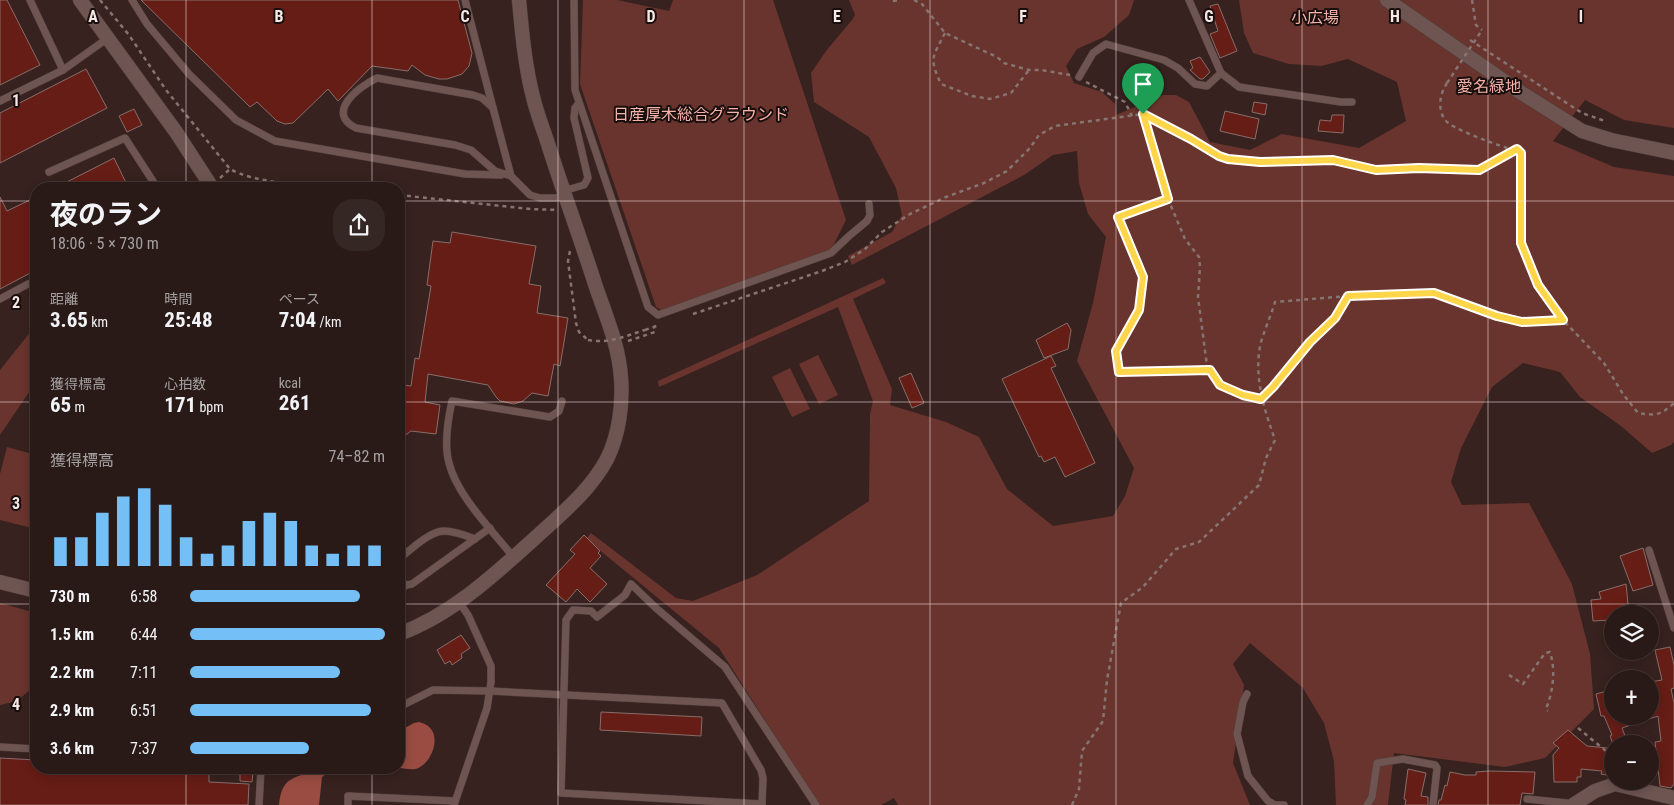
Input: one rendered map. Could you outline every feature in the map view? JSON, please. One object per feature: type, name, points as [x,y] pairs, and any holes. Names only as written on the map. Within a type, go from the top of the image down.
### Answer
[{"type":"street","points":[[80,0],[176,132],[208,182]]},
{"type":"street","points":[[405,632],[459,602],[485,583],[587,489],[607,458],[618,428],[621,377],[616,346],[533,97],[524,50],[519,0]]},
{"type":"street","points":[[1387,0],[1517,90],[1582,131],[1611,140],[1674,153]]},
{"type":"street","points":[[0,582],[30,590]]},
{"type":"street","points":[[1572,805],[1595,791],[1615,784],[1674,798]]},
{"type":"lane","points":[[30,0],[63,70]]},
{"type":"lane","points":[[132,0],[153,31],[189,74],[236,120],[275,141],[465,174],[511,176]]},
{"type":"lane","points":[[466,0],[511,176]]},
{"type":"lane","points":[[574,0],[575,83],[579,103],[648,307],[658,315],[831,253],[867,221],[870,215],[869,204]]},
{"type":"lane","points":[[1189,0],[1221,73],[1239,87],[1352,102]]},
{"type":"lane","points":[[0,101],[63,70],[108,38]]},
{"type":"lane","points":[[1079,77],[1092,52],[1106,44],[1164,60],[1178,68],[1195,84],[1207,86],[1221,73]]},
{"type":"lane","points":[[493,108],[482,98],[473,95],[376,78],[359,90],[343,106],[342,114],[347,124],[356,128],[455,145],[471,150],[495,171],[511,176],[530,195],[540,198],[555,198],[584,185],[588,178],[574,118],[575,108],[579,103]]},
{"type":"lane","points":[[49,172],[125,138],[153,182]]},
{"type":"lane","points":[[0,299],[28,284]]},
{"type":"lane","points":[[514,558],[456,483],[448,461],[448,424],[452,401],[550,417],[559,411],[562,401]]},
{"type":"lane","points":[[405,583],[412,584],[490,528]]},
{"type":"lane","points":[[405,555],[436,533],[443,531],[474,539]]},
{"type":"lane","points":[[1649,550],[1674,628]]},
{"type":"lane","points":[[405,704],[433,690],[490,691],[564,695],[722,702],[760,770],[763,778],[762,804],[560,793],[564,695],[566,620],[573,610],[591,611],[597,617],[626,595],[631,584],[725,667],[816,805]]},
{"type":"lane","points":[[348,805],[348,796],[454,803],[486,708],[490,691],[491,666],[472,624],[459,602]]},
{"type":"lane","points":[[1247,694],[1243,702],[1237,734],[1248,776],[1268,802],[1275,805],[1284,805]]},
{"type":"lane","points":[[0,748],[30,749]]},
{"type":"lane","points":[[1367,805],[1372,797],[1377,762],[1402,760],[1435,765],[1437,768],[1433,805]]},
{"type":"lane","points":[[259,805],[261,774]]},
{"type":"lane","points":[[1527,799],[1572,805]]},
{"type":"path","points":[[100,0],[129,35],[166,90],[230,169],[240,175],[282,182]]},
{"type":"path","points":[[894,0],[900,0]]},
{"type":"path","points":[[914,0],[922,4],[945,33],[997,57],[1004,64],[1029,70],[1054,71],[1079,77],[1125,102],[1132,116]]},
{"type":"path","points":[[1472,0],[1476,25],[1482,30],[1442,91],[1440,107],[1446,121],[1464,132],[1508,148],[1517,149],[1521,153],[1521,243],[1538,285],[1563,320],[1604,363],[1623,394],[1638,413],[1651,415],[1664,412],[1674,403]]},
{"type":"path","points":[[945,33],[933,57],[934,67],[941,84],[972,96],[990,99],[1011,93],[1029,70]]},
{"type":"path","points":[[1466,38],[1582,113],[1605,121]]},
{"type":"path","points":[[900,220],[946,197],[984,183],[1006,171],[1030,148],[1039,135],[1055,126],[1143,114],[1219,156],[1228,159],[1260,162],[1333,160],[1376,170],[1419,168],[1479,170],[1517,149]]},
{"type":"path","points":[[1143,114],[1168,199],[1184,239],[1199,257],[1198,297],[1207,366],[1220,385],[1243,395],[1261,399]]},
{"type":"path","points":[[405,196],[530,209],[560,210]]},
{"type":"path","points":[[1168,199],[1118,217],[1143,277],[1139,310],[1116,351],[1119,372],[1210,370]]},
{"type":"path","points":[[571,248],[568,261],[576,323],[580,332],[588,340],[601,342],[645,330]]},
{"type":"path","points":[[1072,805],[1078,789],[1082,751],[1103,721],[1107,680],[1120,602],[1143,587],[1176,549],[1199,542],[1258,485],[1266,458],[1275,440],[1261,399],[1258,366],[1262,341],[1275,302],[1348,296],[1434,293],[1497,316],[1522,322],[1563,320]]},
{"type":"path","points":[[1261,399],[1310,342],[1335,318],[1348,296]]},
{"type":"path","points":[[625,342],[655,332],[654,327]]},
{"type":"path","points":[[1509,674],[1523,684],[1545,653],[1550,652],[1554,664],[1551,695],[1546,709],[1548,711]]},
{"type":"path","points":[[1578,728],[1604,749]]},
{"type":"green space","name":"日産厚木総合グラウンド","points":[[583,0],[617,0],[669,11],[673,0],[773,0],[846,220],[831,250],[663,311],[656,307],[580,84]]},
{"type":"green space","points":[[849,0],[1134,0],[1129,15],[1104,37],[1077,49],[1066,66],[1074,83],[1102,92],[1115,104],[1116,115],[1163,95],[1176,95],[1189,102],[1210,142],[1250,150],[1282,134],[1359,148],[1406,121],[1397,82],[1348,59],[1321,66],[1289,64],[1253,53],[1244,33],[1239,0],[1674,0],[1674,128],[1624,120],[1585,100],[1553,141],[1614,167],[1674,176],[1674,442],[1652,453],[1621,426],[1580,397],[1560,372],[1523,363],[1492,387],[1461,448],[1451,482],[1462,505],[1529,503],[1572,584],[1590,654],[1594,709],[1545,758],[1505,767],[1394,753],[1388,805],[1336,805],[1334,761],[1324,723],[1303,688],[1250,643],[1233,664],[1244,685],[1233,763],[1250,805],[898,805],[894,798],[881,805],[819,805],[719,648],[586,539],[591,533],[676,598],[693,601],[757,575],[869,501],[870,414],[873,401],[838,307],[659,387],[658,381],[883,278],[886,283],[853,299],[892,389],[890,405],[946,422],[979,437],[1007,489],[1053,526],[1113,516],[1125,496],[1134,468],[1077,361],[1093,303],[1106,237],[1088,214],[1079,183],[1077,151],[1053,155],[1024,175],[852,265],[848,256],[892,232],[902,215],[896,188],[869,137],[814,102],[811,73],[855,15]]},
{"type":"green space","points":[[30,332],[30,391],[0,435],[0,370]]},
{"type":"green space","points":[[818,355],[838,395],[819,404],[799,364]]},
{"type":"green space","points":[[790,368],[810,409],[792,417],[772,377]]},
{"type":"green space","points":[[7,447],[30,453],[30,528],[0,520],[0,474]]},
{"type":"green space","points":[[0,603],[30,611],[30,690],[17,701],[0,705]]},
{"type":"shaded area","points":[[419,722],[428,726],[433,731],[434,747],[427,761],[421,766],[415,769],[405,768],[405,728]]},
{"type":"shaded area","points":[[305,774],[326,774],[322,777],[319,805],[279,805],[283,788],[292,779]]},
{"type":"building","points":[[0,0],[7,0],[40,65],[0,85]]},
{"type":"building","points":[[141,0],[458,0],[472,53],[469,66],[462,74],[447,79],[425,75],[412,65],[408,71],[372,66],[338,101],[328,89],[293,123],[285,124],[277,121],[257,102],[250,107]]},
{"type":"building","points":[[1218,4],[1237,51],[1220,58],[1210,34],[1218,31],[1210,6]]},
{"type":"building","points":[[1200,57],[1210,72],[1203,79],[1200,79],[1190,70],[1193,68],[1190,61]]},
{"type":"building","points":[[86,69],[107,108],[0,163],[0,113]]},
{"type":"building","points":[[1254,102],[1267,104],[1265,115],[1252,112]]},
{"type":"building","points":[[134,109],[142,125],[127,132],[119,116]]},
{"type":"building","points":[[1225,111],[1259,119],[1255,139],[1220,131]]},
{"type":"building","points":[[1332,115],[1344,115],[1343,133],[1318,131],[1320,120],[1331,121]]},
{"type":"building","points":[[114,158],[126,182],[67,182]]},
{"type":"building","points":[[0,197],[7,211],[30,200],[30,273],[0,289]]},
{"type":"building","points":[[452,232],[536,246],[529,284],[541,286],[537,313],[568,318],[560,366],[554,364],[548,396],[532,393],[523,401],[514,404],[500,401],[488,385],[428,374],[425,402],[440,405],[436,434],[411,431],[405,436],[405,385],[411,386],[415,358],[419,359],[431,286],[427,285],[433,241],[450,243]]},
{"type":"building","points":[[1067,323],[1071,330],[1068,349],[1044,358],[1036,340]]},
{"type":"building","points":[[1051,356],[1056,366],[1051,368],[1095,463],[1065,477],[1055,457],[1044,462],[1041,456],[1039,457],[1002,379]]},
{"type":"building","points":[[911,373],[924,403],[912,408],[899,378]]},
{"type":"building","points":[[584,535],[600,551],[598,553],[601,556],[590,568],[607,584],[590,602],[577,589],[566,602],[546,585],[575,554],[570,550]]},
{"type":"building","points":[[1643,548],[1653,585],[1633,591],[1620,556]]},
{"type":"building","points":[[1626,584],[1628,605],[1604,605],[1604,620],[1593,621],[1591,600],[1601,599],[1599,592]]},
{"type":"building","points":[[461,635],[470,648],[461,654],[462,658],[452,665],[450,661],[445,664],[437,650]]},
{"type":"building","points":[[1670,647],[1674,665],[1674,688],[1671,689],[1674,703],[1674,784],[1671,788],[1660,786],[1659,777],[1659,741],[1661,741],[1659,680],[1662,680],[1657,660],[1659,660],[1659,649]]},
{"type":"building","points":[[1604,692],[1604,716],[1601,716],[1596,694]]},
{"type":"building","points":[[601,712],[702,717],[701,736],[600,730]]},
{"type":"building","points":[[1608,725],[1631,725],[1622,728],[1625,735],[1612,735]]},
{"type":"building","points":[[1568,730],[1587,746],[1604,748],[1604,775],[1601,774],[1602,771],[1581,769],[1581,777],[1577,777],[1577,782],[1554,782],[1553,755],[1559,748],[1553,743]]},
{"type":"building","points":[[0,758],[30,760],[30,774],[209,774],[209,782],[249,784],[248,805],[0,805]]},
{"type":"building","points":[[1408,769],[1426,773],[1421,796],[1428,797],[1428,805],[1405,805]]},
{"type":"building","points":[[1450,772],[1476,775],[1476,772],[1535,772],[1533,794],[1522,793],[1520,805],[1438,805],[1445,785],[1447,786]]},
{"type":"building","points":[[240,774],[253,774],[252,782],[240,781]]},
{"type":"route","points":[[1143,114],[1219,156],[1228,159],[1260,162],[1333,160],[1376,170],[1419,168],[1479,170],[1517,149],[1521,153],[1521,243],[1538,285],[1563,320],[1522,322],[1497,316],[1434,293],[1348,296],[1335,318],[1310,342],[1261,399],[1243,395],[1220,385],[1210,370],[1119,372],[1116,351],[1139,310],[1143,277],[1118,217],[1168,199],[1143,114]]},
{"type":"park label","name":"小広場","points":[[1315,17]]},
{"type":"park label","name":"愛名緑地","points":[[1489,86]]}]
